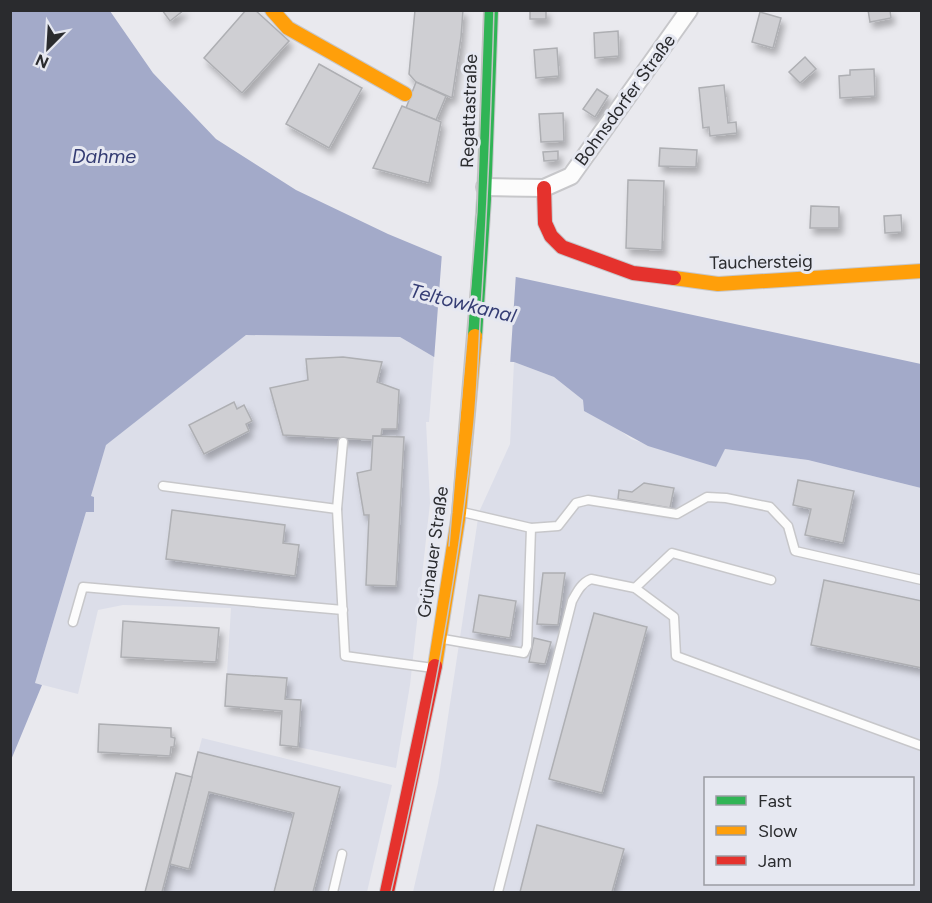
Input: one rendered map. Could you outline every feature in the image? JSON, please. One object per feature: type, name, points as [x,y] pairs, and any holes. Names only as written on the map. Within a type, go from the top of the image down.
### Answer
[{"type":"main road","points":[[272,10],[288,28],[405,94]]},
{"type":"main road","name":"Regattastraße","points":[[483,213],[491,10]]},
{"type":"main road","name":"Tauchersteig","points":[[544,188],[545,223],[550,236],[562,247],[633,273],[718,284],[921,271]]},
{"type":"main road","name":"Grünauer Straße","points":[[387,892],[415,773],[459,511],[483,213]]},
{"type":"street","name":"Bohnsdorfer Straße","points":[[485,187],[544,188],[571,176],[689,10]]},
{"type":"lane","points":[[343,442],[337,510],[345,656],[434,668]]},
{"type":"lane","points":[[163,486],[337,510]]},
{"type":"lane","points":[[459,511],[531,528],[558,526],[576,503],[588,500],[677,514],[707,497],[726,498],[770,507],[788,526],[795,551],[921,580]]},
{"type":"lane","points":[[439,639],[524,653],[527,646],[531,528]]},
{"type":"lane","points":[[635,588],[672,553],[771,580]]},
{"type":"lane","points":[[498,892],[572,601],[586,581],[591,579],[635,588],[674,617],[676,656],[921,746]]},
{"type":"lane","points":[[74,622],[83,587],[343,609]]},
{"type":"lane","points":[[333,892],[342,854]]},
{"type":"shaded area","points":[[246,335],[400,337],[434,357],[429,422],[426,422],[430,503],[410,685],[396,768],[298,747],[301,700],[285,699],[287,678],[227,674],[231,608],[123,605],[98,610],[78,694],[35,683],[86,512],[94,511],[91,496],[106,444]]},
{"type":"shaded area","points":[[514,362],[554,377],[583,400],[584,411],[617,428],[631,439],[716,467],[724,449],[808,460],[921,488],[921,892],[413,892],[438,783],[479,512],[510,444]]},
{"type":"shaded area","points":[[202,738],[392,785],[367,892],[162,892]]},
{"type":"water","points":[[11,11],[110,11],[153,73],[216,139],[296,190],[388,234],[465,266],[921,364],[921,488],[808,460],[725,449],[716,467],[648,446],[584,411],[583,400],[554,377],[514,362],[434,357],[400,337],[246,335],[106,445],[91,496],[94,497],[94,512],[86,512],[35,683],[42,685],[11,760]]},
{"type":"pier","points":[[442,253],[466,263],[516,273],[510,365],[434,360]]},
{"type":"building","points":[[162,10],[184,10],[170,21]]},
{"type":"building","points":[[246,10],[255,10],[289,41],[242,93],[204,58]]},
{"type":"building","points":[[415,10],[463,10],[452,98],[416,82],[409,74]]},
{"type":"building","points":[[530,10],[546,10],[546,19],[530,19]]},
{"type":"building","points":[[868,10],[890,10],[891,18],[870,22]]},
{"type":"building","points":[[760,12],[781,18],[773,48],[752,42]]},
{"type":"building","points":[[618,31],[619,56],[595,58],[594,33]]},
{"type":"building","points":[[557,48],[559,76],[536,78],[534,50]]},
{"type":"building","points":[[805,57],[816,69],[800,83],[789,72]]},
{"type":"building","points":[[319,64],[362,88],[329,148],[286,124]]},
{"type":"building","points":[[874,69],[875,96],[840,98],[839,76],[850,75],[850,70]]},
{"type":"building","points":[[416,82],[446,96],[436,120],[406,108]]},
{"type":"building","points":[[724,85],[728,123],[736,122],[737,133],[710,136],[709,127],[703,128],[699,88]]},
{"type":"building","points":[[597,89],[608,96],[595,117],[583,109]]},
{"type":"building","points":[[402,106],[441,122],[429,183],[373,168]]},
{"type":"building","points":[[563,113],[564,141],[541,142],[539,114]]},
{"type":"building","points":[[660,148],[697,150],[696,167],[659,166]]},
{"type":"building","points":[[558,151],[558,160],[544,161],[543,152]]},
{"type":"building","points":[[628,180],[664,181],[662,250],[626,248]]},
{"type":"building","points":[[811,206],[839,207],[839,228],[810,228]]},
{"type":"building","points":[[901,215],[902,232],[885,233],[884,216]]},
{"type":"building","points":[[343,357],[382,362],[377,382],[399,390],[397,429],[382,429],[381,436],[373,436],[373,440],[283,435],[270,388],[308,380],[306,359]]},
{"type":"building","points":[[234,402],[237,409],[244,405],[252,421],[246,424],[249,431],[204,454],[189,425]]},
{"type":"building","points":[[373,436],[404,437],[396,586],[366,585],[369,515],[364,515],[357,473],[371,470]]},
{"type":"building","points":[[798,480],[854,491],[843,543],[805,535],[811,509],[793,505]]},
{"type":"building","points":[[644,483],[674,488],[670,508],[618,499],[619,490],[632,492]]},
{"type":"building","points":[[172,510],[285,525],[283,543],[299,545],[295,576],[166,559]]},
{"type":"building","points":[[543,573],[565,573],[558,625],[537,624]]},
{"type":"building","points":[[824,580],[922,601],[922,668],[811,645]]},
{"type":"building","points":[[479,595],[516,601],[510,638],[473,632]]},
{"type":"building","points":[[594,613],[647,627],[602,793],[549,779]]},
{"type":"building","points":[[123,621],[219,628],[216,662],[121,657]]},
{"type":"building","points":[[534,638],[551,642],[545,664],[529,662]]},
{"type":"building","points":[[227,674],[287,678],[285,699],[301,700],[298,747],[280,745],[282,711],[225,706]]},
{"type":"building","points":[[99,724],[171,728],[171,737],[175,738],[174,747],[171,747],[170,756],[98,752]]},
{"type":"building","points":[[198,752],[340,787],[313,892],[274,892],[294,813],[209,792],[189,869],[170,864]]},
{"type":"building","points":[[176,773],[192,777],[162,892],[145,892]]},
{"type":"building","points":[[537,825],[624,849],[612,892],[520,892]]},
{"type":"tram line","points":[[449,546],[477,212],[484,10]]},
{"type":"tram line","points":[[391,892],[439,664],[466,490],[477,378],[494,10]]},
{"type":"traffic: fast","points":[[475,336],[484,199],[491,10]]},
{"type":"traffic: slow","points":[[272,10],[288,28],[405,94]]},
{"type":"traffic: slow","points":[[674,278],[718,284],[922,271]]},
{"type":"traffic: slow","points":[[435,666],[459,513],[475,336]]},
{"type":"traffic: jam","points":[[544,188],[545,223],[551,236],[562,247],[633,273],[674,278]]},
{"type":"traffic: jam","points":[[387,892],[435,666]]},
{"type":"water label","name":"Dahme","points":[[104,156]]},
{"type":"water label","name":"Teltowkanal","points":[[463,303]]}]
